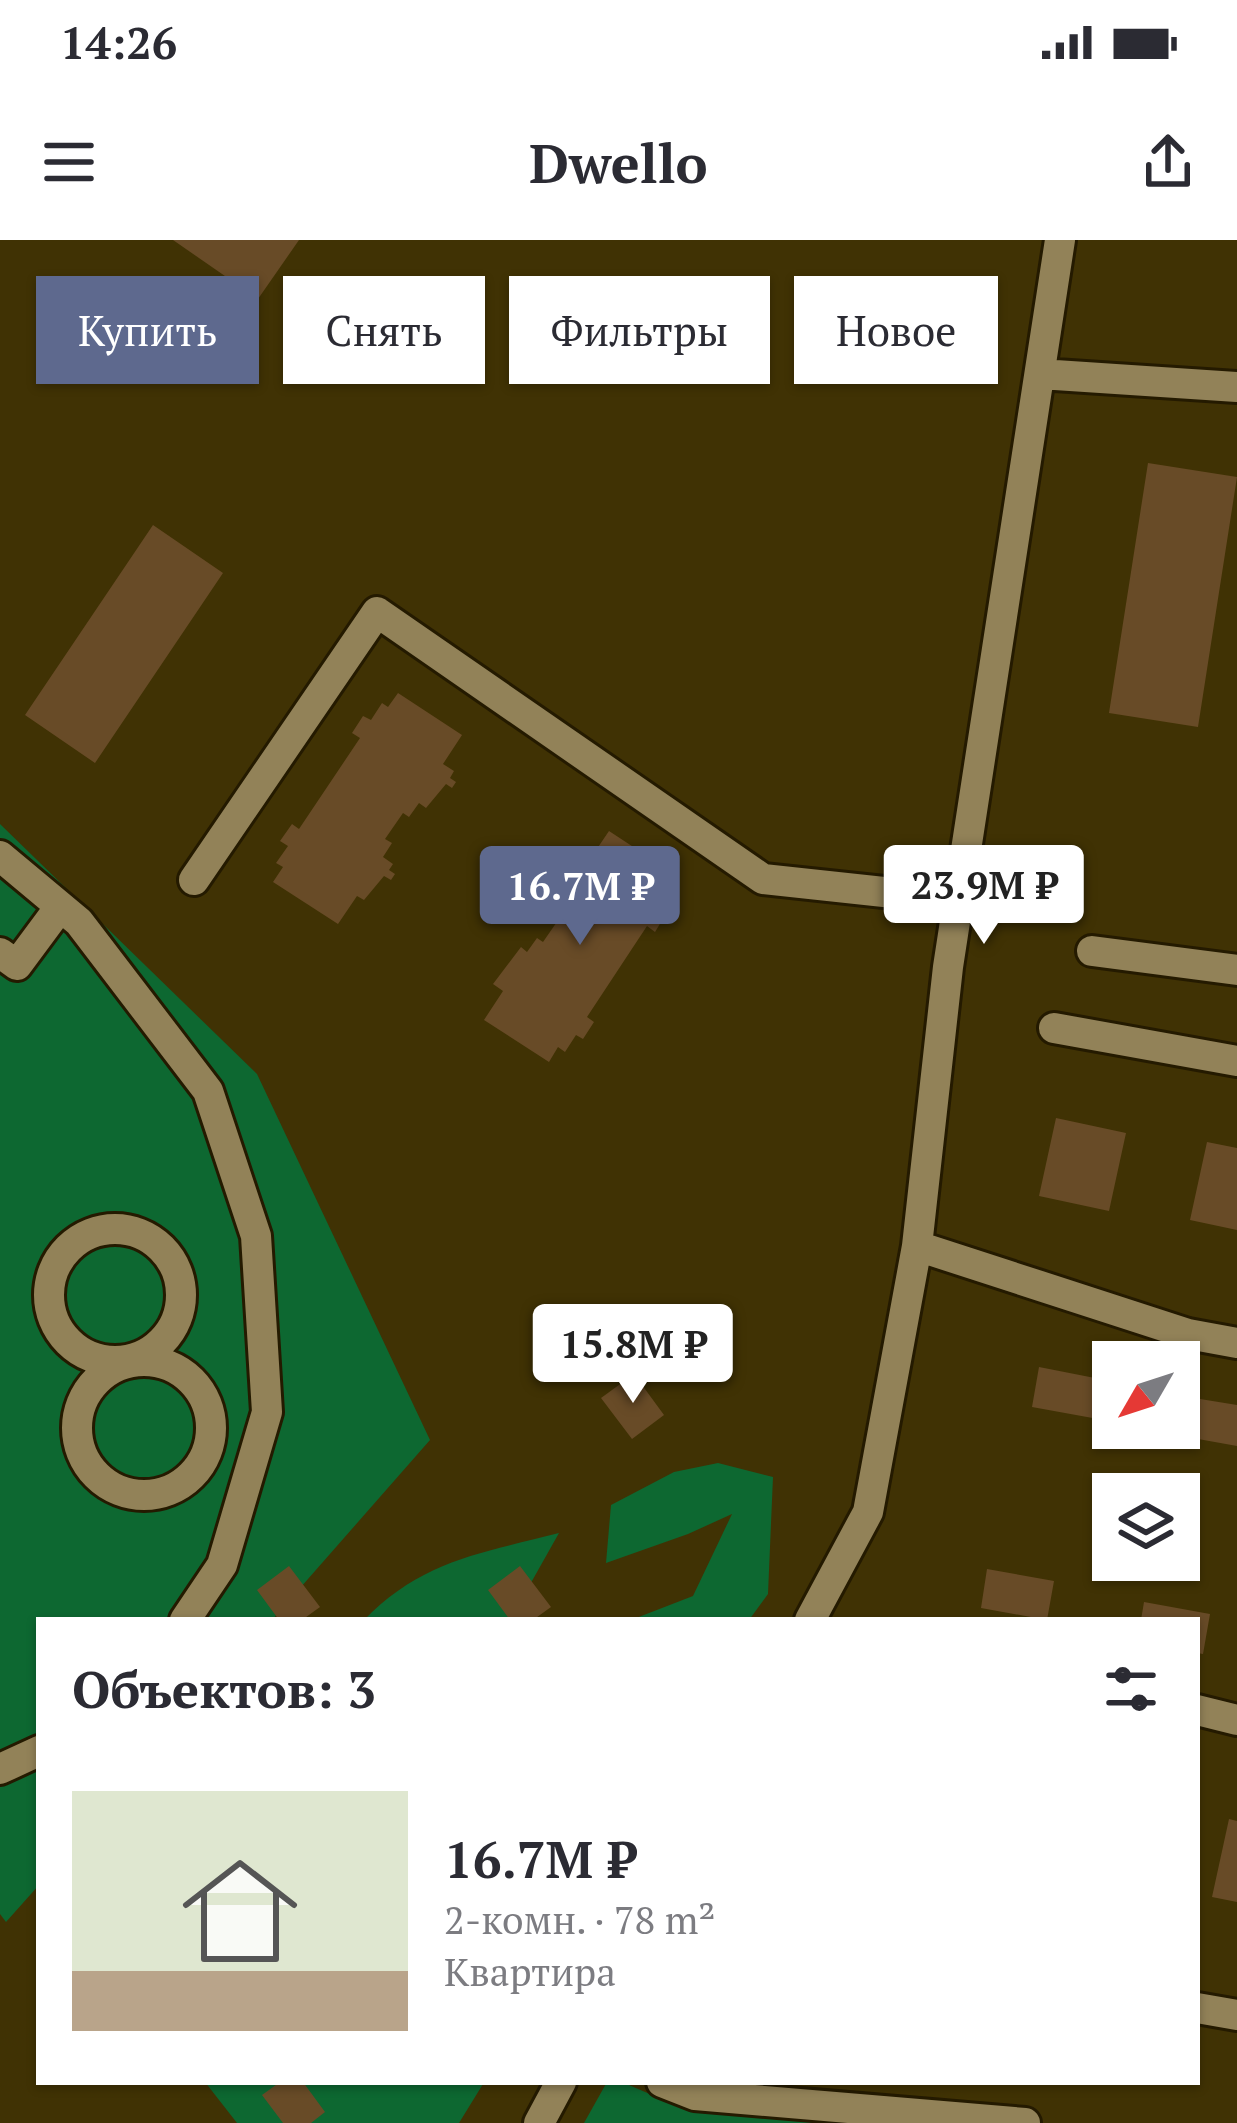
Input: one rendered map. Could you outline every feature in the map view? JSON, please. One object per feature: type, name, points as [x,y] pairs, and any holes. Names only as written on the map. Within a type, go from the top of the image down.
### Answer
[{"type":"street","points":[[812,1617],[868,1512],[917,1246],[958,900],[1060,240]]},
{"type":"street","points":[[1040,374],[1237,387]]},
{"type":"street","points":[[194,880],[377,612],[763,879],[958,900]]},
{"type":"street","points":[[0,856],[79,922],[208,1091],[256,1236],[266,1412],[222,1565],[187,1617]]},
{"type":"street","points":[[0,952],[17,965],[60,907]]},
{"type":"street","points":[[1092,950],[1237,970]]},
{"type":"street","points":[[1054,1028],[1237,1061]]},
{"type":"street","points":[[131,1360],[105,1361],[80,1352],[60,1334],[49,1309],[49,1282],[59,1257],[78,1238],[103,1228],[128,1228],[151,1238],[169,1254],[180,1277],[182,1301],[174,1327],[156,1348],[131,1360],[107,1372],[88,1391],[78,1416],[79,1443],[90,1468],[109,1486],[134,1495],[161,1494],[186,1482],[204,1461],[212,1435],[209,1411],[198,1388],[180,1372],[157,1362],[131,1360]]},
{"type":"street","points":[[917,1246],[1188,1334],[1237,1343]]},
{"type":"street","points":[[1200,1711],[1237,1720]]},
{"type":"street","points":[[0,1769],[36,1752]]},
{"type":"street","points":[[1200,2009],[1237,2015]]},
{"type":"street","points":[[539,2123],[559,2085]]},
{"type":"street","points":[[670,2085],[695,2095],[1025,2123]]},
{"type":"green space","points":[[0,824],[257,1074],[430,1440],[275,1617],[36,1617],[36,1888],[6,1922],[0,1914]]},
{"type":"green space","points":[[718,1463],[773,1477],[768,1594],[751,1617],[639,1617],[693,1596],[732,1514],[606,1563],[611,1505],[674,1472]]},
{"type":"green space","points":[[559,1533],[512,1617],[367,1617],[408,1584],[479,1553]]},
{"type":"green space","points":[[207,2085],[482,2085],[459,2123],[237,2123]]},
{"type":"green space","points":[[605,2085],[629,2085],[689,2111],[827,2123],[584,2123]]},
{"type":"building","points":[[173,240],[299,240],[259,298],[259,276],[225,276]]},
{"type":"building","points":[[1148,463],[1237,477],[1198,727],[1109,713]]},
{"type":"building","points":[[153,525],[223,573],[95,763],[25,715]]},
{"type":"building","points":[[398,693],[462,735],[443,764],[454,771],[450,778],[456,782],[452,788],[446,784],[426,808],[419,803],[409,817],[403,813],[385,839],[392,843],[383,857],[393,864],[389,870],[395,874],[391,880],[384,876],[364,900],[357,896],[338,924],[273,882],[283,867],[276,863],[288,846],[280,841],[292,824],[299,829],[360,738],[352,733],[363,716],[371,720],[382,703],[388,707]]},
{"type":"building","points":[[609,831],[673,873],[664,888],[670,892],[659,910],[666,914],[655,932],[647,926],[587,1017],[594,1022],[583,1039],[576,1035],[565,1052],[558,1047],[549,1062],[484,1020],[503,991],[493,984],[521,947],[527,952],[537,938],[543,942],[561,916],[554,911],[564,898],[553,891],[582,855],[590,859]]},
{"type":"building","points":[[1056,1118],[1126,1133],[1109,1211],[1039,1196]]},
{"type":"building","points":[[1207,1142],[1237,1148],[1237,1230],[1190,1220]]},
{"type":"building","points":[[1039,1367],[1092,1377],[1092,1418],[1032,1407]]},
{"type":"building","points":[[634,1374],[664,1415],[632,1439],[601,1398]]},
{"type":"building","points":[[1200,1399],[1237,1405],[1237,1446],[1200,1439]]},
{"type":"building","points":[[289,1566],[320,1607],[306,1617],[277,1617],[257,1590]]},
{"type":"building","points":[[520,1566],[551,1607],[537,1617],[508,1617],[488,1590]]},
{"type":"building","points":[[987,1569],[1054,1581],[1048,1617],[981,1608]]},
{"type":"building","points":[[1144,1602],[1210,1614],[1203,1654],[1200,1617],[1142,1617]]},
{"type":"building","points":[[1229,1819],[1237,1821],[1237,1902],[1212,1897]]},
{"type":"building","points":[[276,2085],[305,2085],[325,2112],[311,2123],[283,2123],[262,2095]]}]
